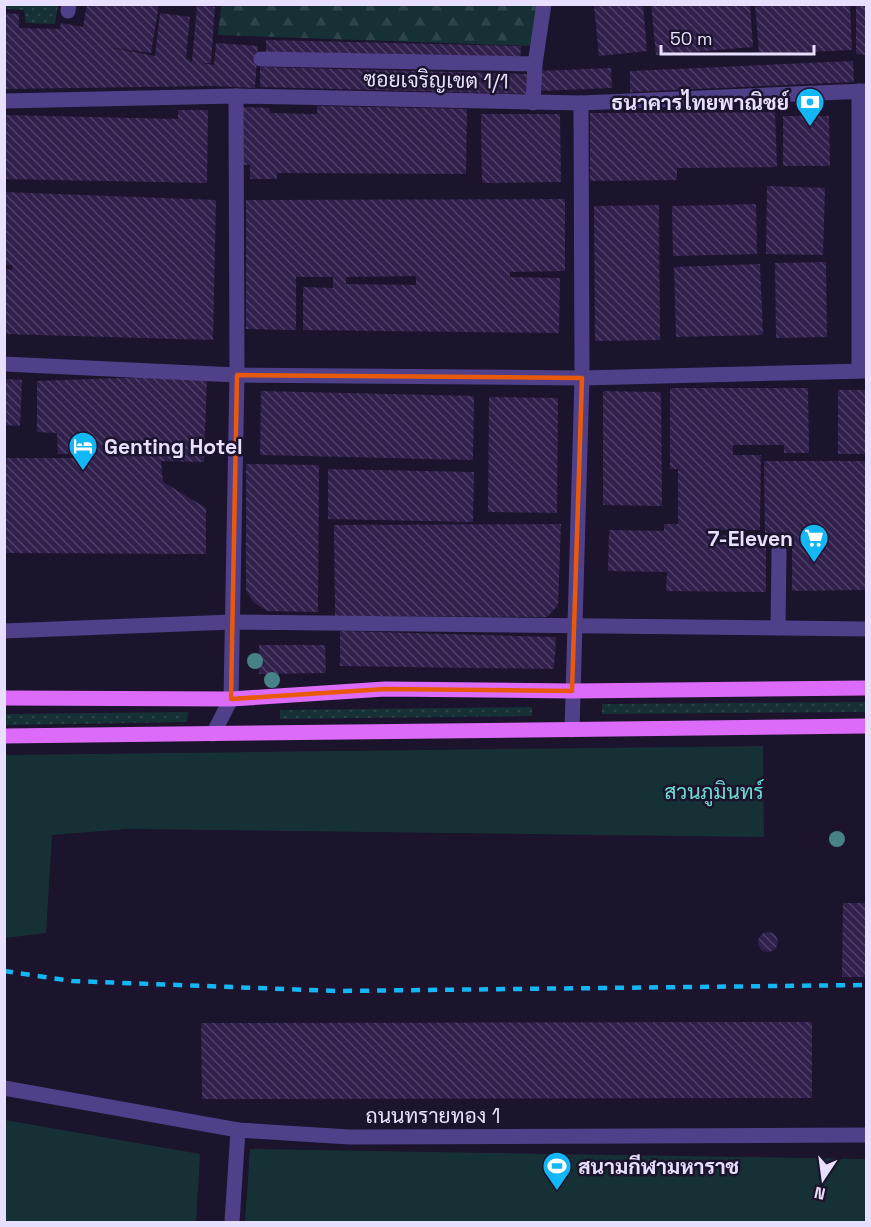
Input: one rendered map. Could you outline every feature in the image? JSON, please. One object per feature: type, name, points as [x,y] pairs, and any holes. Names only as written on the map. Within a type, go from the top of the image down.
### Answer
[{"type":"main road","points":[[4,698],[231,699],[386,689],[572,691],[867,688]]},
{"type":"main road","points":[[4,736],[867,726]]},
{"type":"street","points":[[533,103],[535,64],[544,4]]},
{"type":"street","points":[[261,59],[535,64]]},
{"type":"street","points":[[4,364],[237,375],[582,378],[863,371],[863,91]]},
{"type":"street","name":"ซอยเจริญเขต 1/1","points":[[4,101],[236,96],[581,103],[863,91]]},
{"type":"street","points":[[213,734],[231,699],[237,375],[236,96]]},
{"type":"street","points":[[572,730],[582,378],[581,103]]},
{"type":"street","points":[[778,628],[779,550]]},
{"type":"street","points":[[4,631],[232,622],[867,629]]},
{"type":"street","name":"ถนนทรายทอง 1","points":[[4,1088],[238,1130],[349,1137],[867,1135]]},
{"type":"street","points":[[232,1222],[238,1130]]},
{"type":"highlighted area","points":[[237,375],[582,378],[572,691],[385,689],[231,699]]},
{"type":"green space","points":[[5,4],[58,5],[55,24],[26,23],[24,10],[5,9]]},
{"type":"green space","points":[[212,5],[540,5],[532,46],[218,35],[221,6]]},
{"type":"green space","points":[[866,702],[866,712],[602,714],[602,704]]},
{"type":"green space","points":[[532,707],[532,716],[280,719],[280,710]]},
{"type":"green space","points":[[188,712],[187,722],[5,725],[5,714]]},
{"type":"green space","name":"สวนภูมินทร์","points":[[763,746],[764,837],[127,829],[52,835],[46,933],[5,938],[5,755]]},
{"type":"green space","points":[[5,1120],[200,1154],[196,1222],[5,1222]]},
{"type":"green space","name":"สนามกีฬามหาราช","points":[[250,1149],[866,1159],[866,1222],[245,1222]]},
{"type":"building","points":[[87,4],[159,4],[151,53],[108,47],[155,56],[160,13],[190,17],[186,59],[192,62],[197,5],[215,7],[211,63],[202,63],[214,65],[216,43],[258,46],[255,88],[215,86],[4,89],[4,13],[19,14],[19,28],[60,29],[61,23],[83,27]]},
{"type":"building","points":[[594,4],[643,4],[647,51],[599,56]]},
{"type":"building","points":[[651,4],[750,4],[753,47],[656,55]]},
{"type":"building","points":[[755,4],[850,4],[852,50],[759,54]]},
{"type":"building","points":[[856,4],[866,4],[866,55],[856,54]]},
{"type":"building","points":[[266,40],[521,46],[520,60],[266,54]]},
{"type":"building","points":[[853,61],[854,82],[630,92],[630,71]]},
{"type":"building","points":[[260,67],[529,74],[529,94],[260,87]]},
{"type":"building","points":[[611,68],[612,88],[539,91],[538,71]]},
{"type":"building","points":[[317,106],[467,109],[466,174],[277,173],[277,179],[250,179],[250,165],[240,165],[241,107],[269,108],[270,113],[317,114]]},
{"type":"building","points":[[178,110],[208,110],[207,183],[4,179],[4,115],[178,119]]},
{"type":"building","points":[[775,112],[777,167],[677,168],[677,180],[590,181],[590,113]]},
{"type":"building","points":[[481,114],[560,114],[561,182],[482,183]]},
{"type":"building","points":[[783,116],[829,116],[830,166],[783,166]]},
{"type":"building","points":[[767,186],[825,188],[823,255],[766,254]]},
{"type":"building","points":[[4,192],[216,200],[213,340],[4,334],[4,269],[12,270],[12,265],[4,265]]},
{"type":"building","points":[[565,199],[565,271],[510,272],[510,277],[560,278],[559,333],[303,330],[303,287],[333,288],[333,277],[296,277],[296,330],[246,329],[246,200]],"holes":[[[416,276],[416,285],[346,284],[346,277]]]},
{"type":"building","points":[[756,204],[757,254],[673,256],[672,206]]},
{"type":"building","points":[[659,205],[660,340],[595,341],[594,206]]},
{"type":"building","points":[[826,262],[827,337],[776,338],[775,263]]},
{"type":"building","points":[[760,264],[763,335],[676,337],[674,267]]},
{"type":"building","name":"Genting Hotel","points":[[207,375],[204,462],[161,461],[163,482],[206,508],[206,554],[4,553],[4,458],[87,458],[87,453],[58,454],[57,433],[37,432],[37,381]]},
{"type":"building","points":[[4,379],[22,380],[20,426],[4,425]]},
{"type":"building","points":[[670,388],[808,388],[809,453],[784,453],[784,445],[733,445],[733,455],[761,455],[760,530],[705,530],[706,535],[756,536],[766,545],[766,592],[666,591],[667,572],[608,571],[609,530],[664,531],[664,524],[678,524],[678,469],[670,469]]},
{"type":"building","points":[[838,390],[866,390],[866,454],[838,454]]},
{"type":"building","points":[[261,391],[474,396],[473,460],[260,455]]},
{"type":"building","points":[[603,391],[661,392],[662,506],[603,505]]},
{"type":"building","points":[[489,397],[558,398],[557,513],[488,512]]},
{"type":"building","points":[[764,461],[866,461],[866,590],[792,591],[792,541],[765,541]]},
{"type":"building","points":[[246,464],[319,465],[318,612],[268,611],[254,603],[246,590]]},
{"type":"building","points":[[328,469],[474,472],[473,522],[328,519]]},
{"type":"building","points":[[561,524],[558,605],[547,617],[335,616],[334,525]]},
{"type":"building","points":[[340,631],[556,637],[554,669],[340,666]]},
{"type":"building","points":[[259,645],[325,645],[326,673],[259,674]]},
{"type":"building","points":[[843,903],[866,903],[866,977],[842,977]]},
{"type":"building","points":[[768,932],[775,935],[778,942],[775,949],[768,952],[761,949],[758,942],[761,935]]},
{"type":"building","points":[[812,1022],[812,1098],[202,1099],[201,1023]]},
{"type":"railway","points":[[4,971],[72,981],[337,991],[866,985]]},
{"type":"place","name":"ธนาคารไทยพาณิชย์","points":[[810,128]]},
{"type":"place","name":"Genting Hotel","points":[[83,472]]},
{"type":"place","name":"7-Eleven","points":[[814,564]]},
{"type":"place","name":"สนามกีฬามหาราช","points":[[557,1192]]}]
